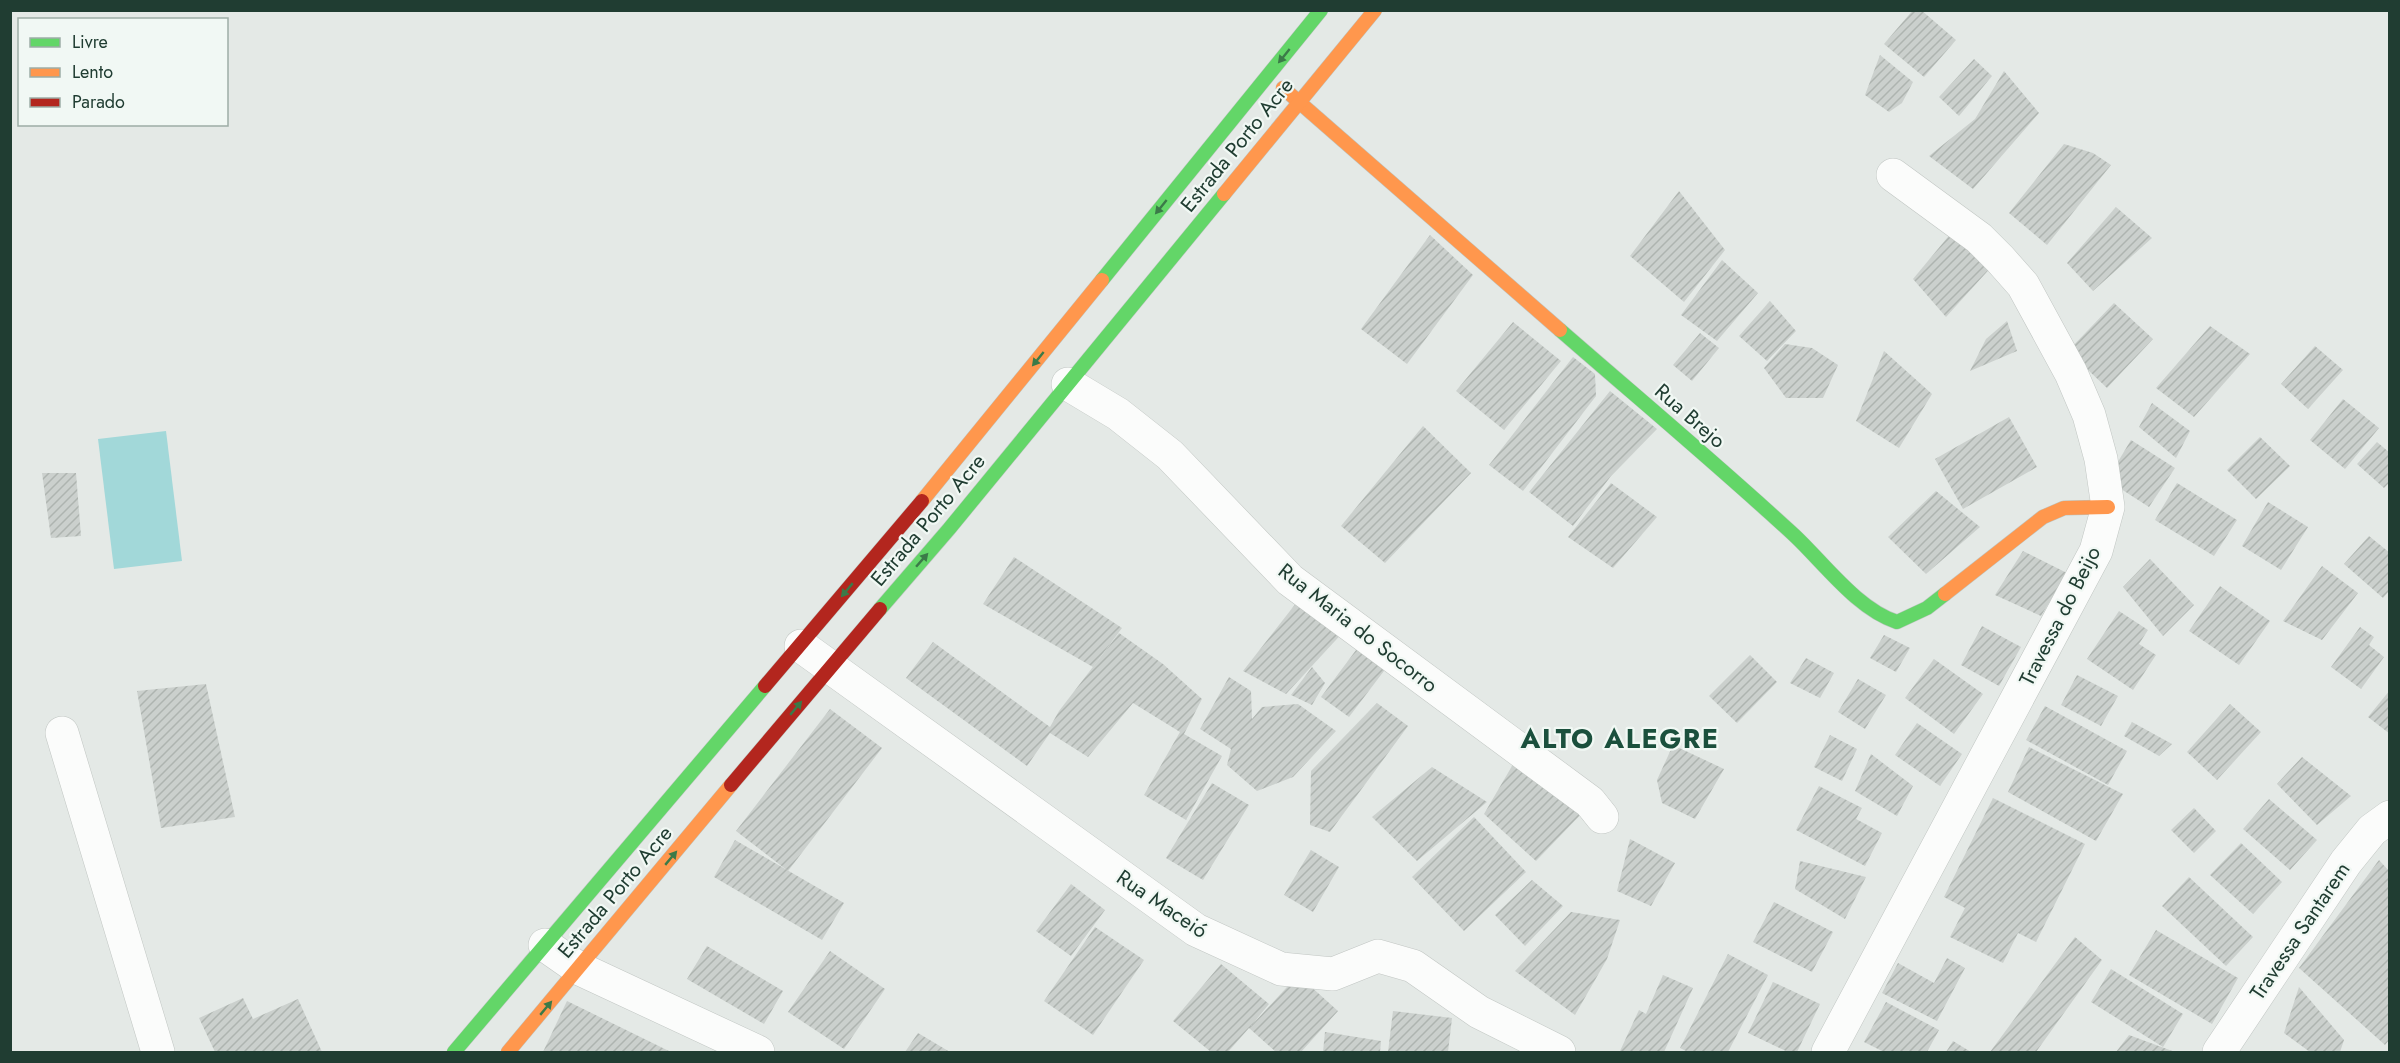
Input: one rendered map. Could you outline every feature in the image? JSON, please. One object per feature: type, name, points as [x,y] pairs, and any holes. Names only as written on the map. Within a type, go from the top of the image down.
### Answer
[{"type":"main road","name":"Estrada Porto Acre","points":[[454,1053],[941,479],[1321,10]]},
{"type":"main road","name":"Estrada Porto Acre","points":[[508,1053],[830,668],[950,529],[1375,10]]},
{"type":"main road","name":"Rua Brejo","points":[[1268,76],[1794,535],[1864,605],[1881,617],[1898,622],[1927,608],[2043,517],[2064,508],[2108,507]]},
{"type":"street","name":"Travessa do Beijo","points":[[1828,1053],[2096,551],[2108,507],[2101,459],[2089,415],[2072,373],[2023,285],[1979,238],[1893,175]]},
{"type":"street","name":"Rua Maria do Socorro","points":[[1068,384],[1118,414],[1170,455],[1290,580],[1590,802],[1602,817]]},
{"type":"street","name":"Rua Maceió","points":[[801,646],[1196,930],[1281,969],[1333,974],[1378,956],[1413,966],[1479,1012],[1559,1053]]},
{"type":"street","points":[[62,733],[158,1053]]},
{"type":"street","name":"Travessa Santarem","points":[[2219,1053],[2346,862],[2372,830],[2390,817]]},
{"type":"street","points":[[545,945],[578,968],[758,1053]]},
{"type":"water","points":[[166,431],[182,561],[114,569],[98,439]]},
{"type":"building","points":[[1913,10],[1921,10],[1956,40],[1924,77],[1884,44]]},
{"type":"building","points":[[1880,55],[1913,82],[1902,103],[1889,112],[1865,95]]},
{"type":"building","points":[[1974,59],[1992,76],[1959,116],[1939,97]]},
{"type":"building","points":[[2004,71],[2039,113],[1973,189],[1929,156],[1975,119]]},
{"type":"building","points":[[2064,144],[2093,153],[2111,165],[2047,245],[2009,213]]},
{"type":"building","points":[[1679,191],[1725,250],[1684,302],[1630,256]]},
{"type":"building","points":[[2116,207],[2152,238],[2093,291],[2067,263]]},
{"type":"building","points":[[1952,232],[1994,264],[1946,317],[1913,279]]},
{"type":"building","points":[[1430,235],[1473,275],[1407,364],[1361,329]]},
{"type":"building","points":[[1722,260],[1758,293],[1717,341],[1681,315]]},
{"type":"building","points":[[1770,301],[1796,331],[1767,361],[1739,336]]},
{"type":"building","points":[[2114,303],[2153,339],[2107,388],[2068,351]]},
{"type":"building","points":[[2007,321],[2017,351],[1970,371],[1986,339]]},
{"type":"building","points":[[1513,322],[1561,361],[1504,430],[1456,391]]},
{"type":"building","points":[[2210,326],[2250,354],[2194,417],[2156,388]]},
{"type":"building","points":[[1700,333],[1719,348],[1692,381],[1673,365]]},
{"type":"building","points":[[1785,344],[1812,348],[1838,365],[1823,398],[1786,398],[1764,368]]},
{"type":"building","points":[[2315,346],[2343,370],[2308,409],[2281,384]]},
{"type":"building","points":[[1884,351],[1932,394],[1899,448],[1856,421]]},
{"type":"building","points":[[1573,357],[1595,374],[1596,396],[1523,491],[1489,465]]},
{"type":"building","points":[[1610,391],[1657,429],[1611,476],[1573,526],[1529,492]]},
{"type":"building","points":[[2343,399],[2379,428],[2345,469],[2310,440]]},
{"type":"building","points":[[2152,403],[2190,431],[2176,458],[2139,427]]},
{"type":"building","points":[[2009,417],[2037,467],[1963,509],[1935,459]]},
{"type":"building","points":[[1423,426],[1471,473],[1385,563],[1341,526]]},
{"type":"building","points":[[2260,437],[2290,466],[2256,499],[2227,470]]},
{"type":"building","points":[[2131,440],[2175,468],[2149,507],[2107,480]]},
{"type":"building","points":[[2377,442],[2390,453],[2390,482],[2384,488],[2357,464]]},
{"type":"building","points":[[42,473],[76,473],[81,536],[51,538]]},
{"type":"building","points":[[1611,483],[1657,517],[1613,568],[1568,537]]},
{"type":"building","points":[[2177,483],[2237,520],[2214,556],[2155,520]]},
{"type":"building","points":[[1936,491],[1980,527],[1926,574],[1888,537]]},
{"type":"building","points":[[2268,502],[2308,527],[2281,570],[2242,546]]},
{"type":"building","points":[[2369,536],[2390,553],[2390,590],[2383,598],[2344,564]]},
{"type":"building","points":[[2023,551],[2067,573],[2041,616],[1995,595]]},
{"type":"building","points":[[1014,557],[1122,628],[1093,667],[983,604]]},
{"type":"building","points":[[2150,559],[2194,605],[2163,636],[2123,587]]},
{"type":"building","points":[[2322,566],[2358,593],[2322,640],[2283,621]]},
{"type":"building","points":[[2220,586],[2270,621],[2239,665],[2189,631]]},
{"type":"building","points":[[1304,593],[1347,628],[1286,694],[1243,671]]},
{"type":"building","points":[[2119,611],[2148,630],[2139,644],[2156,655],[2133,690],[2087,659]]},
{"type":"building","points":[[1982,626],[2021,647],[1999,686],[1961,665]]},
{"type":"building","points":[[2360,627],[2374,637],[2369,645],[2384,657],[2361,689],[2331,667]]},
{"type":"building","points":[[1119,633],[1163,664],[1202,699],[1184,734],[1222,756],[1186,820],[1144,795],[1180,732],[1133,703],[1088,757],[1050,733],[1027,766],[906,678],[933,642],[1050,727],[1059,711]]},
{"type":"building","points":[[1884,635],[1910,648],[1896,672],[1870,658]]},
{"type":"building","points":[[1362,642],[1390,663],[1349,717],[1321,697]]},
{"type":"building","points":[[1750,655],[1777,682],[1737,723],[1709,696]]},
{"type":"building","points":[[1806,658],[1834,673],[1820,698],[1790,683]]},
{"type":"building","points":[[1934,659],[1983,694],[1954,734],[1905,698]]},
{"type":"building","points":[[1312,667],[1325,683],[1312,705],[1291,695]]},
{"type":"building","points":[[2077,675],[2118,696],[2101,726],[2061,705]]},
{"type":"building","points":[[1229,677],[1251,691],[1252,719],[1262,707],[1298,704],[1336,731],[1293,777],[1257,791],[1227,765],[1231,749],[1200,729]]},
{"type":"building","points":[[1858,679],[1886,695],[1865,729],[1838,712]]},
{"type":"building","points":[[206,684],[235,817],[161,828],[137,691]]},
{"type":"building","points":[[2390,690],[2390,734],[2368,717]]},
{"type":"building","points":[[1377,703],[1408,726],[1330,832],[1310,825],[1311,771]]},
{"type":"building","points":[[2230,704],[2261,732],[2217,780],[2187,752]]},
{"type":"building","points":[[2045,706],[2127,751],[2108,785],[2026,740]]},
{"type":"building","points":[[830,709],[882,748],[788,871],[736,831]]},
{"type":"building","points":[[2132,722],[2172,744],[2159,756],[2124,736]]},
{"type":"building","points":[[1917,723],[1962,754],[1940,786],[1895,755]]},
{"type":"building","points":[[1830,735],[1857,749],[1842,781],[1814,767]]},
{"type":"building","points":[[1673,745],[1724,769],[1695,819],[1662,803],[1657,780]]},
{"type":"building","points":[[2029,747],[2123,794],[2096,841],[2008,792]]},
{"type":"building","points":[[1519,754],[1586,809],[1536,861],[1484,814]]},
{"type":"building","points":[[1871,754],[1913,786],[1897,816],[1855,791]]},
{"type":"building","points":[[2302,757],[2351,796],[2317,825],[2277,784]]},
{"type":"building","points":[[1432,767],[1487,802],[1417,861],[1372,817]]},
{"type":"building","points":[[1212,783],[1249,805],[1203,880],[1166,858]]},
{"type":"building","points":[[1819,786],[1862,808],[1856,819],[1882,833],[1865,866],[1796,830]]},
{"type":"building","points":[[1993,798],[2085,844],[2036,942],[2018,933],[2003,963],[1950,937],[1965,908],[1944,897]]},
{"type":"building","points":[[2269,799],[2317,840],[2290,870],[2243,829]]},
{"type":"building","points":[[2194,808],[2216,831],[2194,853],[2171,830]]},
{"type":"building","points":[[1474,817],[1526,872],[1464,931],[1412,877]]},
{"type":"building","points":[[1630,839],[1675,863],[1651,906],[1617,891]]},
{"type":"building","points":[[735,840],[844,903],[822,940],[714,877]]},
{"type":"building","points":[[2241,843],[2282,882],[2253,914],[2210,875]]},
{"type":"building","points":[[1311,850],[1339,867],[1313,912],[1284,895]]},
{"type":"building","points":[[2379,860],[2390,872],[2390,1039],[2385,1045],[2299,968]]},
{"type":"building","points":[[1800,861],[1866,877],[1845,919],[1795,889]]},
{"type":"building","points":[[2189,877],[2253,937],[2226,966],[2162,906]]},
{"type":"building","points":[[1532,880],[1563,906],[1525,946],[1495,915]]},
{"type":"building","points":[[1071,884],[1105,910],[1071,956],[1036,931]]},
{"type":"building","points":[[1774,902],[1833,932],[1812,972],[1753,942]]},
{"type":"building","points":[[1571,912],[1620,920],[1607,959],[1575,1015],[1515,971]]},
{"type":"building","points":[[1095,927],[1144,960],[1093,1035],[1044,1001]]},
{"type":"building","points":[[2156,930],[2238,978],[2212,1024],[2129,975]]},
{"type":"building","points":[[2075,937],[2102,960],[2036,1052],[1990,1052]]},
{"type":"building","points":[[707,946],[783,991],[764,1024],[687,979]]},
{"type":"building","points":[[830,951],[885,989],[844,1049],[788,1012]]},
{"type":"building","points":[[1728,954],[1768,975],[1728,1052],[1688,1052],[1680,1048]]},
{"type":"building","points":[[1947,958],[1965,968],[1937,1021],[1882,993],[1898,963],[1934,983]]},
{"type":"building","points":[[1221,964],[1269,1004],[1251,1026],[1298,975],[1338,1011],[1301,1052],[1276,1052],[1249,1028],[1228,1052],[1211,1052],[1173,1021]]},
{"type":"building","points":[[2111,969],[2183,1014],[2163,1047],[2091,1002]]},
{"type":"building","points":[[1663,975],[1693,988],[1664,1052],[1620,1051],[1639,1010],[1646,1014]]},
{"type":"building","points":[[1773,982],[1820,1004],[1797,1052],[1788,1052],[1748,1033]]},
{"type":"building","points":[[2299,987],[2344,1040],[2340,1052],[2310,1052],[2284,1033]]},
{"type":"building","points":[[243,998],[253,1019],[298,999],[322,1052],[215,1052],[199,1018]]},
{"type":"building","points":[[567,1001],[671,1052],[543,1052]]},
{"type":"building","points":[[1886,1002],[1939,1030],[1927,1052],[1884,1052],[1864,1042]]},
{"type":"building","points":[[1393,1011],[1452,1018],[1448,1052],[1388,1052]]},
{"type":"building","points":[[1325,1032],[1381,1041],[1380,1052],[1323,1052]]},
{"type":"building","points":[[918,1033],[950,1052],[905,1052]]},
{"type":"building","points":[[2129,1035],[2175,1052],[2116,1052]]},
{"type":"building","points":[[1953,1041],[1971,1052],[1946,1052]]},
{"type":"traffic: fast","points":[[1102,280],[1321,10]]},
{"type":"traffic: fast","points":[[880,609],[949,529],[1224,194]]},
{"type":"traffic: fast","points":[[1560,330],[1794,535],[1868,607],[1897,622],[1927,608],[1945,594]]},
{"type":"traffic: fast","points":[[454,1052],[765,686]]},
{"type":"traffic: slow","points":[[1224,194],[1375,10]]},
{"type":"traffic: slow","points":[[1283,88],[1560,330]]},
{"type":"traffic: slow","points":[[922,501],[1102,280]]},
{"type":"traffic: slow","points":[[1945,594],[2043,517],[2064,508],[2108,507]]},
{"type":"traffic: slow","points":[[508,1052],[731,785]]},
{"type":"traffic: jam","points":[[765,686],[922,501]]},
{"type":"traffic: jam","points":[[731,785],[880,609]]},
{"type":"district","name":"ALTO ALEGRE","points":[[1620,738]]}]
